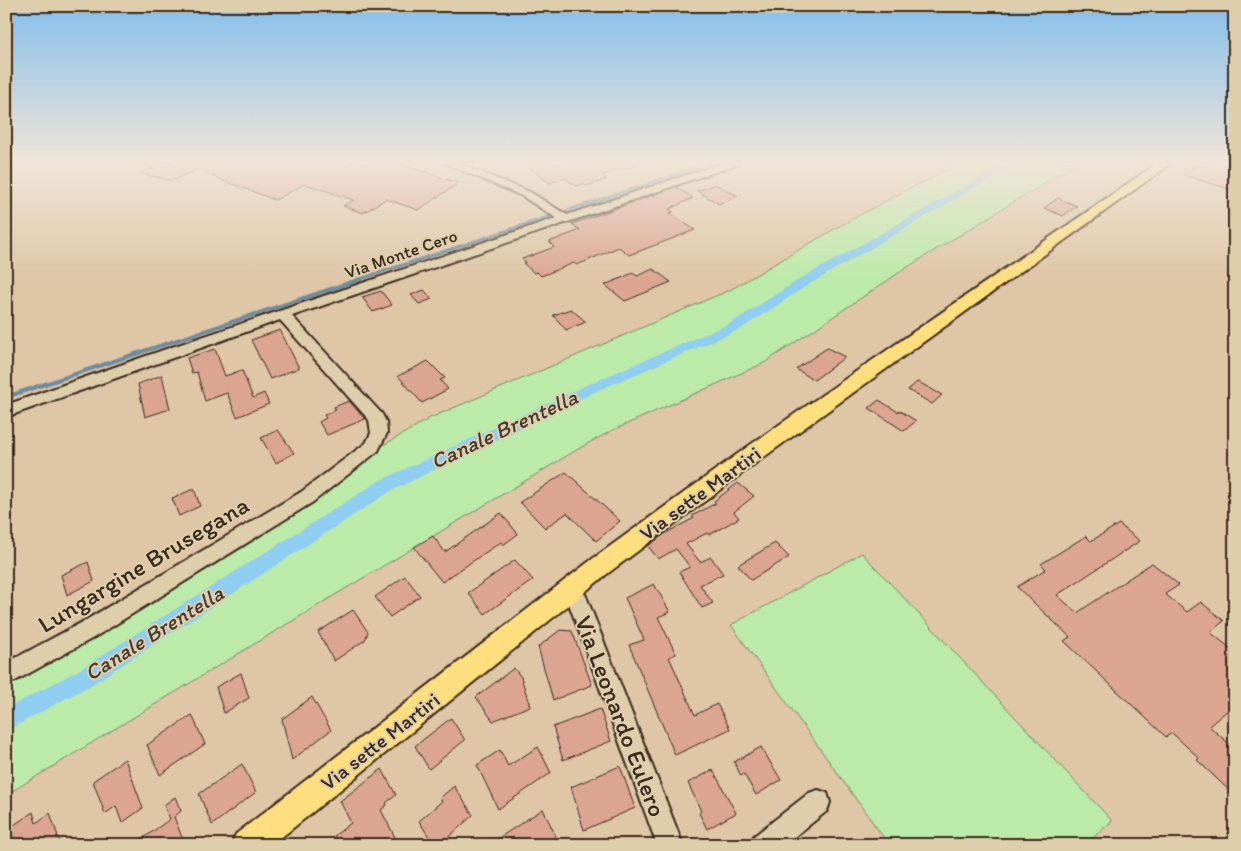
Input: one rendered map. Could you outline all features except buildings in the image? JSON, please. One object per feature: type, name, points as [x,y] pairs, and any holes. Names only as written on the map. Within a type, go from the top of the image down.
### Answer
[{"type":"main road","name":"Via sette Martiri","points":[[247,845],[570,590],[758,451],[1111,202]]},
{"type":"street","points":[[538,202],[550,208],[562,219]]},
{"type":"street","name":"Via Monte Cero","points":[[6,411],[282,314],[403,275],[614,202]]},
{"type":"street","name":"Lungargine Brusegana","points":[[6,675],[88,630],[307,497],[372,447],[379,436],[380,426],[376,418],[282,314]]},
{"type":"street","name":"Via Leonardo Eulero","points":[[570,590],[576,596],[670,845]]},
{"type":"street","points":[[763,845],[818,802]]},
{"type":"green space","points":[[885,202],[1014,202],[906,268],[764,363],[611,431],[585,445],[6,795],[6,663],[189,559],[430,418],[730,290]]},
{"type":"green space","points":[[862,553],[1112,821],[1085,845],[889,845],[731,625]]},
{"type":"waterway","points":[[563,212],[594,202]]},
{"type":"waterway","name":"Canale Brentella","points":[[6,721],[84,678],[385,486],[596,386],[736,326],[804,282],[945,202]]},
{"type":"waterway","points":[[357,280],[554,215]]},
{"type":"waterway","points":[[6,397],[361,279]]}]
